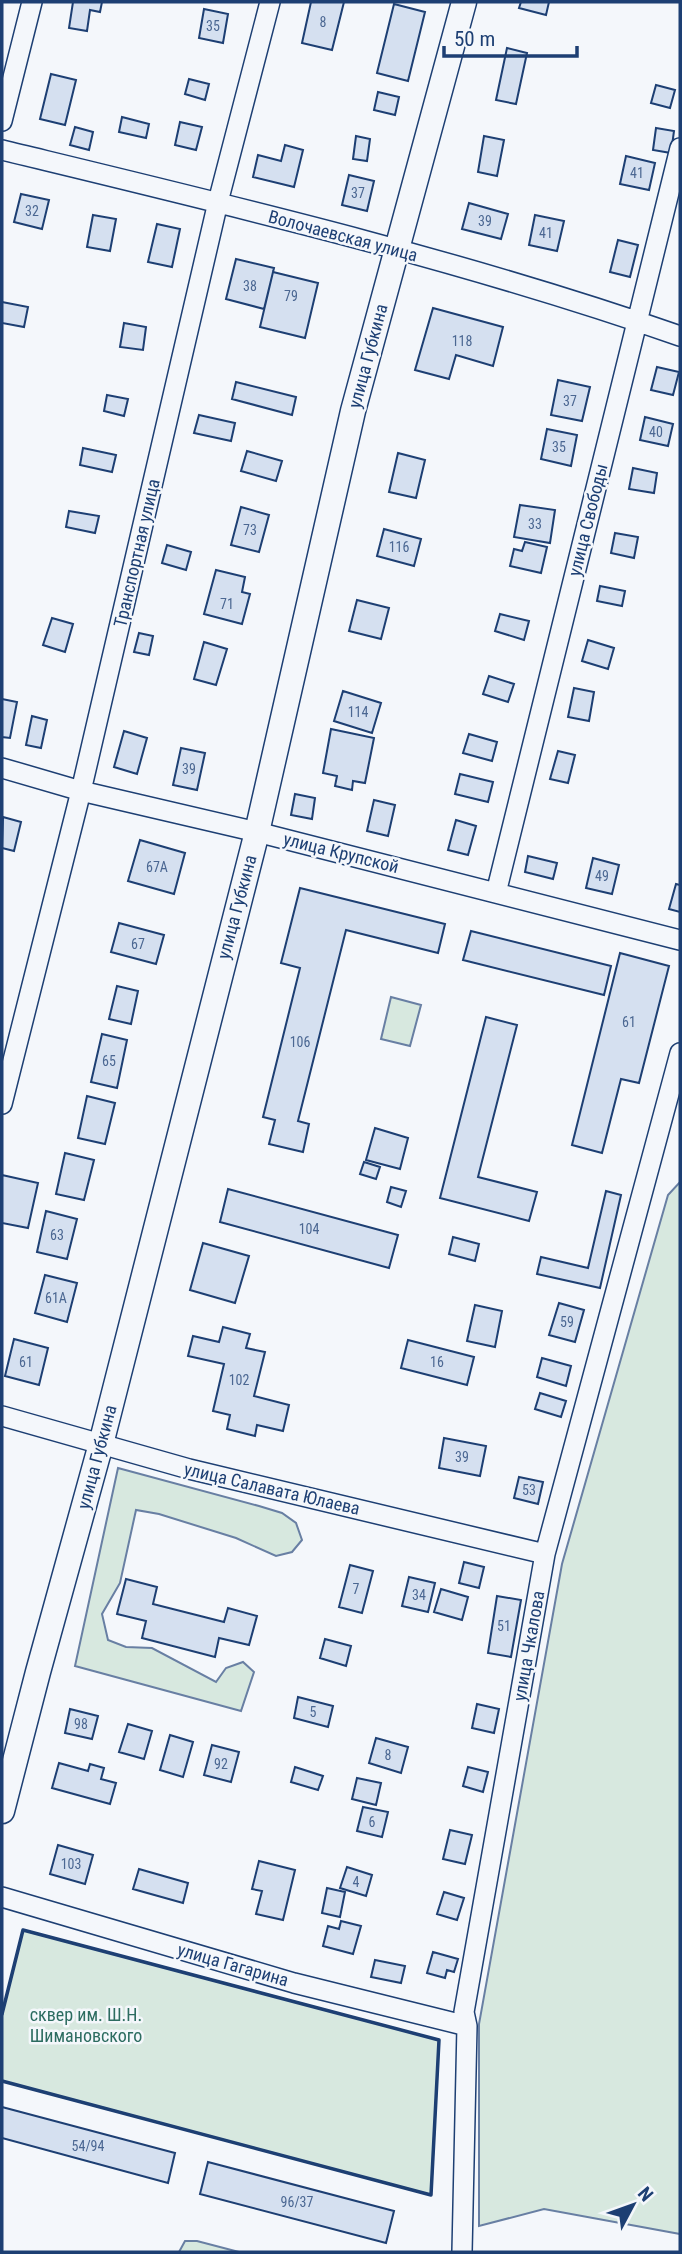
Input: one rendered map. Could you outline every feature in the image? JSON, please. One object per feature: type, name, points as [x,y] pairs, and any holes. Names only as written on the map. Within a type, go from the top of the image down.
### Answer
[{"type":"main road","name":"улица Губкина","points":[[2,1811],[101,1444],[257,832],[353,411],[464,2]]},
{"type":"street","points":[[2,121],[32,2]]},
{"type":"street","name":"Транспортная улица","points":[[2,1104],[81,791],[218,202],[270,2]]},
{"type":"street","name":"улица Свободы","points":[[496,893],[680,148]]},
{"type":"street","name":"Волочаевская улица","points":[[2,150],[218,202],[396,249],[680,336]]},
{"type":"street","name":"улица Крупской","points":[[2,768],[81,791],[257,832],[680,940]]},
{"type":"street","name":"улица Чкалова","points":[[462,2252],[467,2026],[464,2012],[545,1553],[680,1053]]},
{"type":"street","name":"улица Салавата Юлаева","points":[[2,1416],[189,1469],[545,1553]]},
{"type":"street","name":"улица Гагарина","points":[[2,1897],[294,1983],[467,2026]]},
{"type":"green space","points":[[391,997],[421,1005],[410,1046],[381,1039]]},
{"type":"green space","points":[[680,1182],[680,2234],[544,2209],[479,2226],[479,2024],[562,1564],[668,1195]]},
{"type":"green space","points":[[118,1468],[282,1513],[296,1523],[302,1540],[292,1552],[276,1556],[236,1538],[159,1514],[136,1510],[120,1583],[102,1614],[108,1640],[126,1647],[152,1648],[216,1682],[226,1668],[243,1662],[254,1672],[241,1711],[75,1666]]},
{"type":"green space","name":"сквер им. Ш.Н. Шимановского","points":[[23,1930],[439,2040],[431,2195],[2,2081],[2,2014]]},
{"type":"green space","points":[[185,2241],[197,2241],[239,2252],[179,2252]]},
{"type":"building","points":[[73,2],[102,2],[100,12],[90,10],[87,31],[69,28]]},
{"type":"building","points":[[311,2],[344,2],[332,50],[302,43]]},
{"type":"building","points":[[521,2],[549,2],[546,15],[519,8]]},
{"type":"building","points":[[394,4],[425,12],[408,81],[377,73]]},
{"type":"building","points":[[204,9],[228,14],[223,43],[199,38]]},
{"type":"building","points":[[507,48],[527,53],[516,104],[496,100]]},
{"type":"building","points":[[51,74],[76,80],[65,125],[40,119]]},
{"type":"building","points":[[189,79],[209,84],[205,100],[185,94]]},
{"type":"building","points":[[656,85],[675,90],[670,108],[651,103]]},
{"type":"building","points":[[378,92],[399,97],[395,115],[374,110]]},
{"type":"building","points":[[122,117],[149,124],[146,138],[119,132]]},
{"type":"building","points":[[180,122],[202,127],[196,150],[175,145]]},
{"type":"building","points":[[75,127],[93,132],[89,150],[70,145]]},
{"type":"building","points":[[656,128],[674,131],[671,153],[653,150]]},
{"type":"building","points":[[356,136],[370,139],[367,161],[353,159]]},
{"type":"building","points":[[484,136],[504,140],[497,176],[478,172]]},
{"type":"building","points":[[285,145],[303,150],[294,187],[253,177],[258,155],[281,161]]},
{"type":"building","points":[[626,156],[655,163],[649,190],[620,184]]},
{"type":"building","points":[[349,175],[374,181],[367,211],[342,205]]},
{"type":"building","points":[[21,194],[49,200],[42,229],[14,222]]},
{"type":"building","points":[[469,203],[508,214],[501,239],[462,229]]},
{"type":"building","points":[[93,215],[116,219],[110,251],[87,247]]},
{"type":"building","points":[[535,215],[564,221],[557,251],[529,245]]},
{"type":"building","points":[[157,224],[180,229],[172,267],[148,262]]},
{"type":"building","points":[[618,240],[638,245],[630,277],[610,272]]},
{"type":"building","points":[[236,259],[274,268],[264,309],[226,299]]},
{"type":"building","points":[[273,272],[318,283],[305,338],[260,327]]},
{"type":"building","points":[[2,302],[28,307],[24,327],[2,323]]},
{"type":"building","points":[[433,308],[503,327],[493,366],[456,355],[449,379],[415,370]]},
{"type":"building","points":[[124,323],[146,327],[143,350],[120,347]]},
{"type":"building","points":[[657,367],[679,372],[673,395],[651,390]]},
{"type":"building","points":[[558,380],[590,387],[582,421],[551,415]]},
{"type":"building","points":[[236,382],[296,397],[292,415],[232,399]]},
{"type":"building","points":[[107,395],[128,399],[124,416],[104,411]]},
{"type":"building","points":[[199,415],[235,423],[231,441],[194,433]]},
{"type":"building","points":[[645,417],[673,424],[668,446],[640,440]]},
{"type":"building","points":[[547,429],[577,435],[571,466],[541,459]]},
{"type":"building","points":[[83,448],[116,455],[112,472],[80,465]]},
{"type":"building","points":[[247,451],[282,461],[276,481],[241,471]]},
{"type":"building","points":[[398,453],[425,460],[416,498],[389,492]]},
{"type":"building","points":[[633,468],[657,473],[654,493],[629,489]]},
{"type":"building","points":[[520,505],[555,510],[550,543],[514,537]]},
{"type":"building","points":[[241,507],[269,515],[259,552],[231,545]]},
{"type":"building","points":[[69,511],[99,516],[95,533],[66,527]]},
{"type":"building","points":[[384,529],[421,539],[414,566],[377,556]]},
{"type":"building","points":[[615,533],[638,537],[634,558],[611,553]]},
{"type":"building","points":[[525,542],[547,547],[541,573],[510,566],[514,549],[522,551]]},
{"type":"building","points":[[167,545],[191,552],[186,570],[162,563]]},
{"type":"building","points":[[216,570],[245,577],[242,592],[250,594],[242,624],[204,614]]},
{"type":"building","points":[[600,586],[625,591],[622,606],[597,601]]},
{"type":"building","points":[[357,600],[389,608],[381,639],[349,631]]},
{"type":"building","points":[[500,614],[529,621],[524,640],[495,631]]},
{"type":"building","points":[[52,618],[73,624],[65,652],[43,645]]},
{"type":"building","points":[[139,633],[153,636],[149,655],[134,652]]},
{"type":"building","points":[[588,640],[614,648],[608,669],[582,661]]},
{"type":"building","points":[[204,642],[227,649],[216,685],[194,679]]},
{"type":"building","points":[[489,676],[514,684],[508,702],[483,694]]},
{"type":"building","points":[[574,688],[594,692],[589,721],[568,717]]},
{"type":"building","points":[[343,691],[381,703],[372,733],[334,721]]},
{"type":"building","points":[[2,699],[17,702],[10,738],[2,737]]},
{"type":"building","points":[[32,716],[47,720],[41,748],[26,745]]},
{"type":"building","points":[[331,729],[374,738],[365,783],[353,781],[352,790],[335,786],[337,776],[323,773]]},
{"type":"building","points":[[124,731],[147,738],[137,774],[114,767]]},
{"type":"building","points":[[469,734],[497,742],[492,761],[463,753]]},
{"type":"building","points":[[181,748],[205,753],[197,790],[173,785]]},
{"type":"building","points":[[558,751],[575,755],[568,783],[550,779]]},
{"type":"building","points":[[460,774],[493,782],[488,802],[455,794]]},
{"type":"building","points":[[295,794],[315,798],[312,819],[291,815]]},
{"type":"building","points":[[374,800],[395,805],[388,836],[367,831]]},
{"type":"building","points":[[3,817],[21,822],[14,851],[2,848]]},
{"type":"building","points":[[456,820],[476,826],[468,855],[448,850]]},
{"type":"building","points":[[140,840],[185,853],[174,894],[128,881]]},
{"type":"building","points":[[528,856],[557,863],[553,879],[525,872]]},
{"type":"building","points":[[593,858],[619,865],[612,894],[586,888]]},
{"type":"building","points":[[676,884],[680,885],[680,912],[669,909]]},
{"type":"building","points":[[300,888],[445,924],[438,953],[346,930],[298,1121],[309,1124],[303,1152],[269,1144],[275,1120],[263,1117],[300,968],[281,963]]},
{"type":"building","points":[[119,923],[164,935],[156,964],[111,952]]},
{"type":"building","points":[[471,931],[611,966],[604,995],[463,960]]},
{"type":"building","points":[[620,953],[669,966],[639,1083],[621,1079],[602,1153],[572,1145]]},
{"type":"building","points":[[117,986],[138,991],[131,1024],[109,1019]]},
{"type":"building","points":[[486,1017],[517,1025],[478,1177],[537,1192],[529,1221],[440,1198]]},
{"type":"building","points":[[102,1034],[127,1040],[117,1088],[91,1082]]},
{"type":"building","points":[[87,1096],[115,1103],[105,1144],[78,1138]]},
{"type":"building","points":[[375,1128],[408,1138],[400,1169],[366,1160]]},
{"type":"building","points":[[65,1153],[94,1160],[84,1200],[56,1194]]},
{"type":"building","points":[[364,1162],[380,1167],[376,1179],[360,1174]]},
{"type":"building","points":[[2,1175],[38,1183],[28,1228],[2,1223]]},
{"type":"building","points":[[391,1187],[406,1191],[401,1207],[387,1202]]},
{"type":"building","points":[[228,1189],[398,1235],[389,1268],[220,1222]]},
{"type":"building","points":[[606,1191],[621,1195],[600,1288],[537,1274],[541,1257],[588,1268]]},
{"type":"building","points":[[46,1211],[77,1219],[67,1259],[37,1252]]},
{"type":"building","points":[[453,1237],[479,1244],[475,1261],[449,1254]]},
{"type":"building","points":[[203,1243],[249,1256],[235,1303],[190,1290]]},
{"type":"building","points":[[45,1275],[77,1283],[67,1322],[35,1313]]},
{"type":"building","points":[[559,1303],[584,1310],[575,1342],[549,1335]]},
{"type":"building","points":[[475,1305],[502,1311],[495,1347],[467,1341]]},
{"type":"building","points":[[223,1327],[250,1334],[246,1348],[265,1352],[254,1396],[289,1405],[283,1431],[257,1425],[255,1436],[227,1429],[230,1415],[213,1411],[224,1364],[188,1356],[193,1336],[219,1342]]},
{"type":"building","points":[[14,1339],[48,1348],[39,1385],[5,1376]]},
{"type":"building","points":[[408,1340],[474,1357],[467,1385],[401,1368]]},
{"type":"building","points":[[542,1358],[571,1366],[566,1386],[537,1377]]},
{"type":"building","points":[[540,1393],[566,1401],[561,1417],[535,1409]]},
{"type":"building","points":[[444,1438],[486,1446],[480,1476],[439,1468]]},
{"type":"building","points":[[519,1477],[543,1482],[538,1504],[514,1498]]},
{"type":"building","points":[[464,1562],[484,1567],[479,1588],[459,1583]]},
{"type":"building","points":[[350,1565],[373,1571],[362,1613],[339,1607]]},
{"type":"building","points":[[409,1577],[435,1583],[428,1612],[402,1606]]},
{"type":"building","points":[[126,1579],[157,1587],[153,1604],[224,1622],[228,1608],[257,1616],[249,1645],[219,1638],[215,1657],[142,1638],[146,1621],[117,1614]]},
{"type":"building","points":[[441,1589],[468,1597],[462,1620],[434,1612]]},
{"type":"building","points":[[497,1596],[521,1600],[511,1657],[488,1653]]},
{"type":"building","points":[[325,1639],[351,1646],[346,1666],[320,1658]]},
{"type":"building","points":[[298,1697],[333,1706],[328,1727],[294,1718]]},
{"type":"building","points":[[477,1704],[499,1709],[494,1733],[472,1728]]},
{"type":"building","points":[[70,1709],[98,1716],[92,1739],[65,1733]]},
{"type":"building","points":[[128,1724],[152,1731],[144,1759],[119,1752]]},
{"type":"building","points":[[170,1735],[193,1742],[183,1777],[160,1770]]},
{"type":"building","points":[[376,1738],[408,1747],[401,1773],[369,1763]]},
{"type":"building","points":[[212,1745],[239,1752],[231,1782],[204,1775]]},
{"type":"building","points":[[59,1763],[88,1771],[90,1764],[104,1768],[101,1779],[116,1783],[110,1804],[52,1788]]},
{"type":"building","points":[[295,1767],[323,1776],[318,1790],[291,1782]]},
{"type":"building","points":[[468,1767],[488,1772],[483,1792],[463,1786]]},
{"type":"building","points":[[357,1778],[381,1783],[376,1805],[352,1799]]},
{"type":"building","points":[[363,1807],[388,1812],[382,1837],[357,1831]]},
{"type":"building","points":[[450,1830],[472,1835],[465,1864],[443,1859]]},
{"type":"building","points":[[58,1845],[93,1855],[85,1884],[50,1874]]},
{"type":"building","points":[[259,1861],[295,1870],[283,1920],[256,1914],[262,1891],[252,1889]]},
{"type":"building","points":[[347,1867],[372,1875],[366,1896],[340,1888]]},
{"type":"building","points":[[139,1869],[188,1883],[183,1903],[133,1889]]},
{"type":"building","points":[[327,1888],[345,1892],[340,1917],[322,1913]]},
{"type":"building","points":[[444,1892],[464,1898],[457,1920],[437,1914]]},
{"type":"building","points":[[341,1921],[361,1926],[353,1954],[323,1946],[328,1926],[339,1929]]},
{"type":"building","points":[[433,1952],[458,1959],[454,1972],[447,1970],[445,1978],[427,1973]]},
{"type":"building","points":[[375,1960],[405,1966],[401,1983],[371,1977]]},
{"type":"building","points":[[2,2107],[175,2153],[168,2183],[2,2138]]},
{"type":"building","points":[[208,2162],[394,2211],[386,2243],[200,2194]]},
{"type":"wall","points":[[2,2014],[23,1930],[439,2040],[431,2195],[2,2081]]}]
